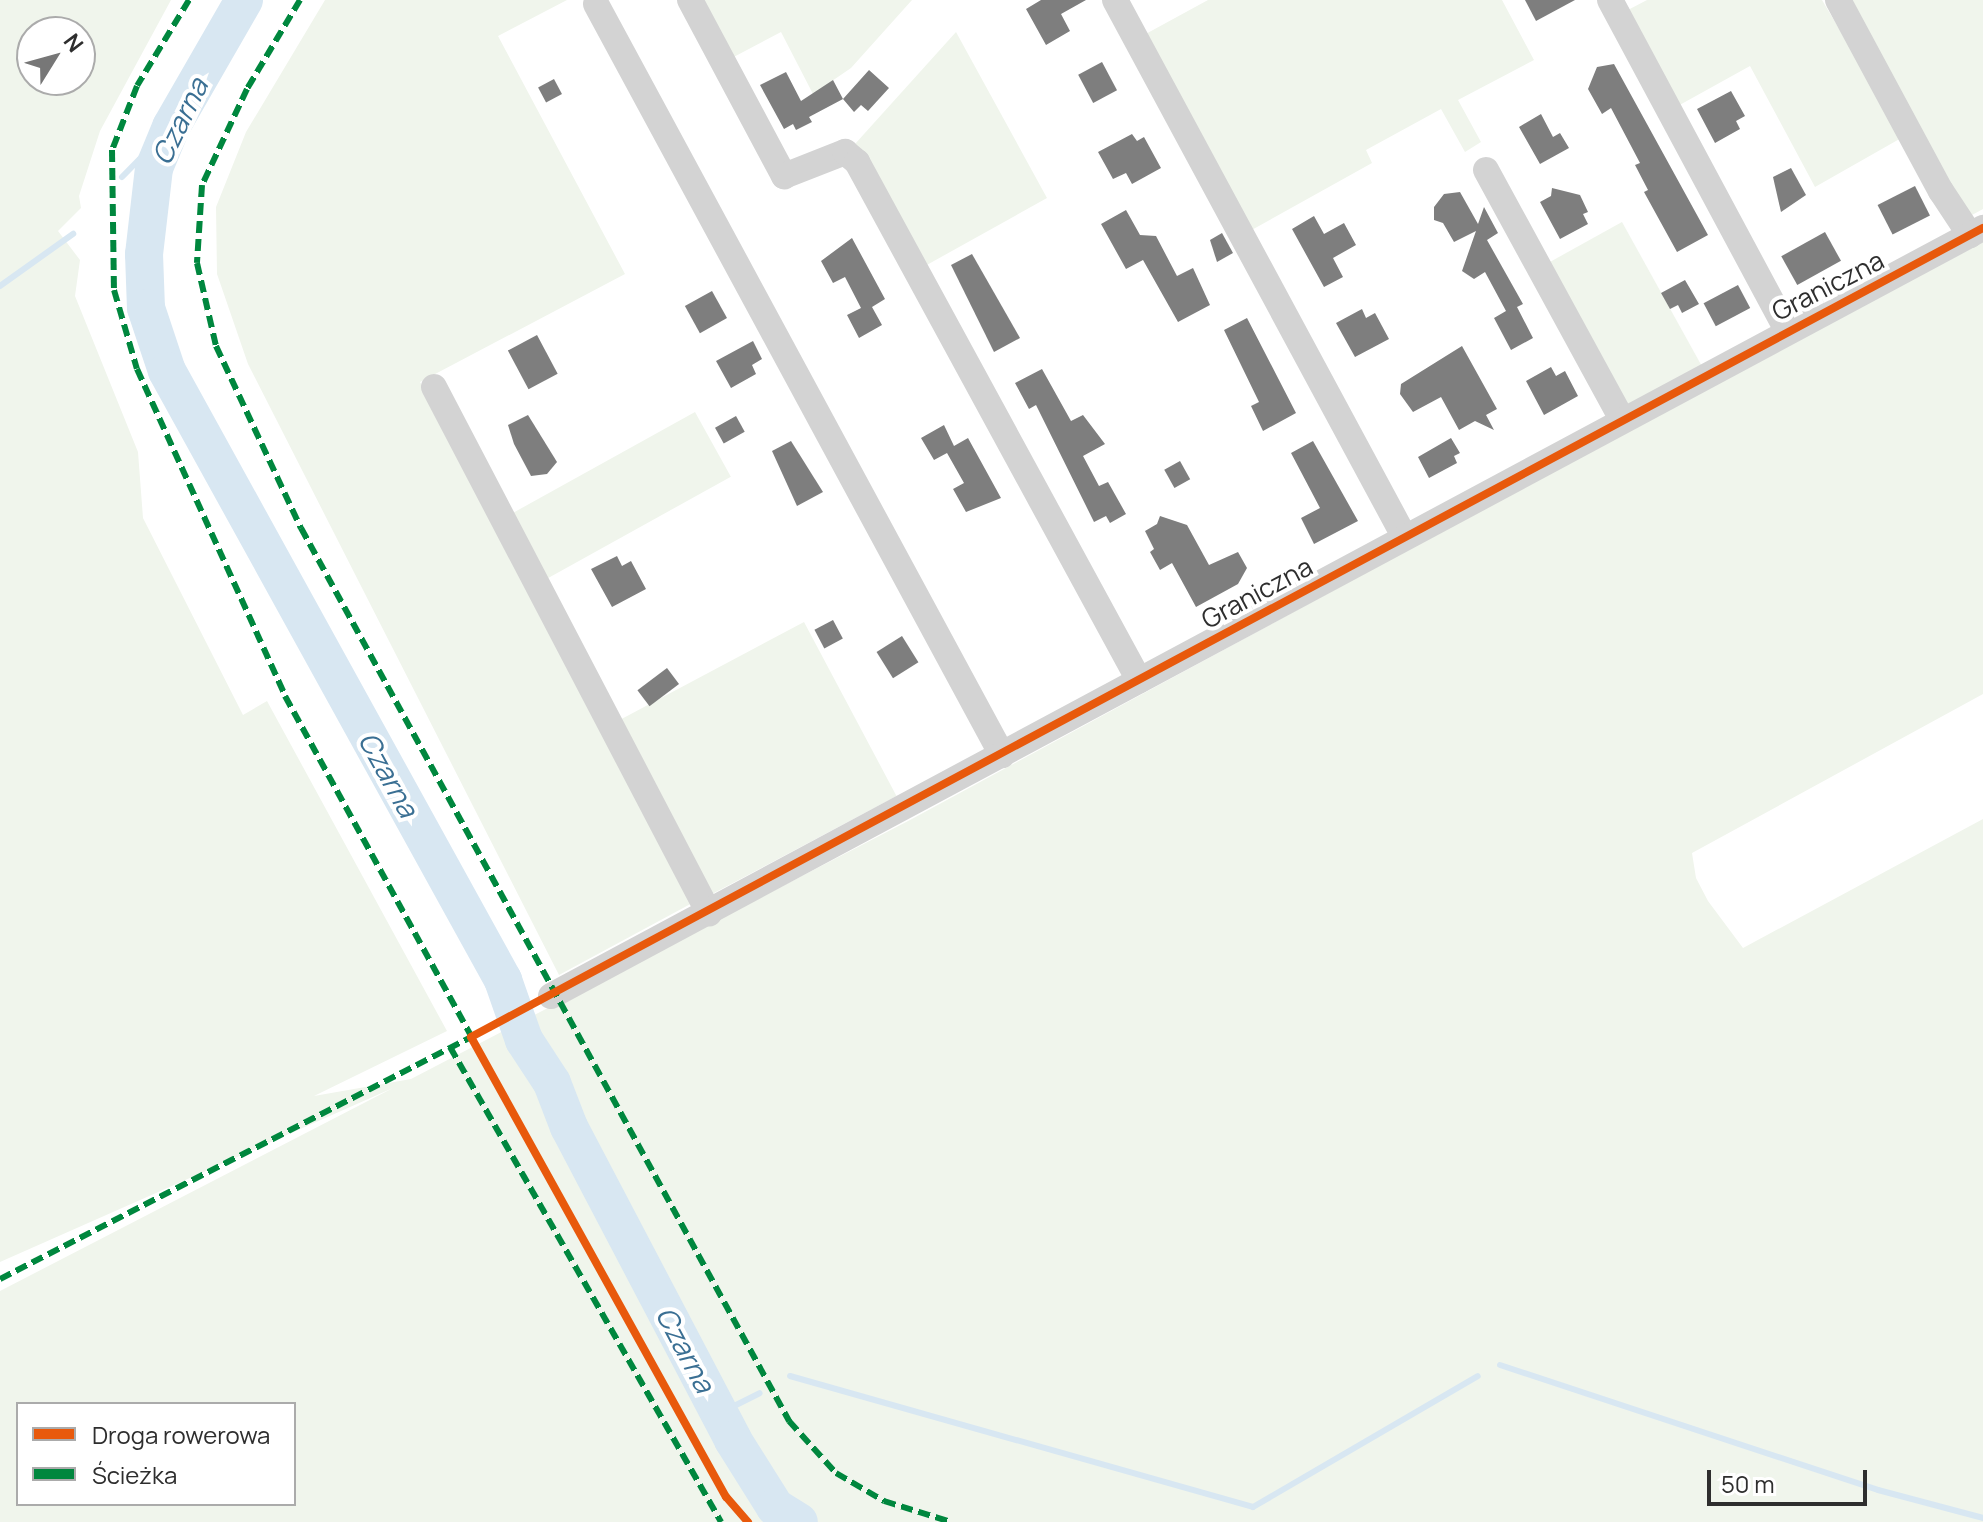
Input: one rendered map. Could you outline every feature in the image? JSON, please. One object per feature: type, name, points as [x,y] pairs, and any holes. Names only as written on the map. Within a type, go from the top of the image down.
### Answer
[{"type":"street","points":[[690,0],[784,176],[845,152],[857,162],[1139,680]]},
{"type":"street","points":[[1115,0],[1404,536]]},
{"type":"street","points":[[1610,0],[1787,330]]},
{"type":"street","points":[[1838,0],[1941,191],[1977,231]]},
{"type":"street","points":[[596,4],[1002,755]]},
{"type":"street","points":[[1486,170],[1622,419]]},
{"type":"street","name":"Graniczna","points":[[551,996],[1787,330],[1977,231]]},
{"type":"street","points":[[434,387],[709,913]]},
{"type":"shaded area","points":[[0,0],[171,0],[100,131],[79,196],[81,208],[58,231],[80,260],[75,296],[138,452],[143,518],[243,715],[267,701],[447,1031],[314,1096],[411,1079],[910,820],[1983,238],[1983,694],[1692,853],[1696,878],[1708,901],[1743,948],[1983,819],[1983,1522],[0,1522],[0,1291],[393,1088],[0,1262]]},
{"type":"shaded area","points":[[325,0],[567,0],[498,36],[625,274],[420,382],[696,901],[559,975],[248,364],[217,274],[216,207],[246,132]]},
{"type":"shaded area","points":[[697,0],[912,0],[851,68],[813,94],[781,32],[728,60]]},
{"type":"shaded area","points":[[1208,0],[1502,0],[1534,60],[1458,100],[1481,142],[1465,152],[1441,109],[1366,150],[1372,163],[1248,232],[1142,36]]},
{"type":"shaded area","points":[[1647,0],[1822,0],[1903,137],[1815,187],[1750,66],[1676,107],[1626,11]]},
{"type":"shaded area","points":[[1851,0],[1983,0],[1983,209],[1972,215],[1953,191]]},
{"type":"shaded area","points":[[956,32],[1047,198],[925,266],[855,144]]},
{"type":"shaded area","points":[[1622,222],[1702,365],[1627,407],[1548,263]]},
{"type":"shaded area","points":[[695,412],[731,477],[543,581],[507,516]]},
{"type":"shaded area","points":[[804,622],[896,796],[709,895],[617,722]]},
{"type":"building","points":[[1041,0],[1086,0],[1061,14],[1070,31],[1046,45],[1026,9]]},
{"type":"building","points":[[1525,0],[1575,0],[1536,21]]},
{"type":"building","points":[[1102,62],[1117,90],[1093,103],[1078,75]]},
{"type":"building","points":[[1614,64],[1708,235],[1677,252],[1644,192],[1648,190],[1635,165],[1640,163],[1611,108],[1602,114],[1588,89],[1597,67]]},
{"type":"building","points":[[869,70],[889,88],[868,111],[861,105],[854,112],[843,99]]},
{"type":"building","points":[[786,72],[801,101],[833,80],[843,99],[809,117],[812,122],[796,130],[793,124],[784,129],[760,85]]},
{"type":"building","points":[[554,79],[562,94],[546,102],[538,87]]},
{"type":"building","points":[[1731,91],[1745,116],[1736,121],[1740,129],[1715,143],[1697,109]]},
{"type":"building","points":[[1541,114],[1553,137],[1560,133],[1569,148],[1540,164],[1519,127]]},
{"type":"building","points":[[1132,134],[1137,141],[1144,137],[1161,168],[1132,184],[1126,173],[1113,179],[1098,152]]},
{"type":"building","points":[[1791,168],[1806,195],[1781,212],[1773,177]]},
{"type":"building","points":[[1915,186],[1930,215],[1893,234],[1878,205]]},
{"type":"building","points":[[1552,188],[1580,195],[1588,212],[1583,214],[1588,224],[1560,239],[1540,202],[1551,196]]},
{"type":"building","points":[[1460,192],[1478,224],[1484,207],[1498,233],[1487,240],[1523,304],[1517,307],[1533,338],[1511,350],[1494,318],[1506,311],[1485,272],[1474,279],[1462,271],[1476,231],[1454,242],[1443,223],[1434,220],[1434,207],[1444,194]]},
{"type":"building","points":[[1126,210],[1140,235],[1156,236],[1177,276],[1193,268],[1210,305],[1178,322],[1143,260],[1126,269],[1101,224]]},
{"type":"building","points":[[1314,216],[1324,234],[1344,223],[1356,245],[1333,258],[1343,277],[1324,287],[1292,229]]},
{"type":"building","points":[[1825,232],[1841,261],[1797,285],[1781,256]]},
{"type":"building","points":[[1222,233],[1233,253],[1217,262],[1210,240]]},
{"type":"building","points":[[852,238],[885,299],[872,307],[882,325],[859,338],[847,315],[861,308],[845,277],[833,283],[821,261]]},
{"type":"building","points":[[972,254],[1020,338],[994,352],[951,265]]},
{"type":"building","points":[[1685,280],[1699,304],[1682,313],[1678,305],[1670,309],[1661,293]]},
{"type":"building","points":[[1738,285],[1750,308],[1716,326],[1704,303]]},
{"type":"building","points":[[712,291],[727,318],[700,333],[685,306]]},
{"type":"building","points":[[1362,309],[1366,318],[1375,313],[1389,339],[1355,357],[1336,323]]},
{"type":"building","points":[[1247,318],[1296,413],[1263,431],[1251,406],[1259,402],[1224,330]]},
{"type":"building","points":[[537,335],[558,374],[529,389],[508,350]]},
{"type":"building","points":[[753,341],[762,359],[752,365],[756,374],[731,388],[716,361]]},
{"type":"building","points":[[1462,346],[1497,409],[1486,415],[1494,430],[1475,421],[1459,430],[1441,397],[1413,412],[1400,394],[1401,384]]},
{"type":"building","points":[[1551,367],[1556,376],[1565,371],[1578,396],[1544,415],[1526,381]]},
{"type":"building","points":[[1042,369],[1071,421],[1083,415],[1105,444],[1083,456],[1099,486],[1108,482],[1126,514],[1110,523],[1106,516],[1094,522],[1036,405],[1029,409],[1015,383]]},
{"type":"building","points":[[528,415],[557,462],[547,474],[531,476],[514,444],[508,425]]},
{"type":"building","points":[[736,416],[745,432],[724,443],[715,428]]},
{"type":"building","points":[[944,425],[954,446],[968,438],[1001,498],[966,512],[953,489],[964,483],[947,453],[934,460],[921,438]]},
{"type":"building","points":[[1451,438],[1460,453],[1454,456],[1457,463],[1429,478],[1418,457]]},
{"type":"building","points":[[791,441],[823,492],[797,506],[772,451]]},
{"type":"building","points":[[1313,441],[1358,521],[1314,544],[1301,518],[1320,508],[1291,453]]},
{"type":"building","points":[[1180,461],[1190,479],[1174,488],[1164,470]]},
{"type":"building","points":[[1160,516],[1187,525],[1209,565],[1238,552],[1247,568],[1238,584],[1196,607],[1172,563],[1160,570],[1150,552],[1154,549],[1145,531],[1157,524]]},
{"type":"building","points":[[617,556],[622,566],[631,561],[646,589],[612,607],[591,569]]},
{"type":"building","points":[[833,620],[843,639],[824,648],[814,630]]},
{"type":"building","points":[[902,636],[918,662],[893,678],[877,652]]},
{"type":"building","points":[[667,668],[679,684],[649,706],[637,690]]},
{"type":"waterway","name":"Czarna","points":[[244,0],[171,127],[154,168],[144,254],[146,308],[167,371],[503,980],[524,1040],[552,1083],[569,1127],[733,1440],[775,1507],[799,1522]]},
{"type":"waterway","points":[[122,177],[171,127]]},
{"type":"waterway","points":[[0,286],[73,234]]},
{"type":"waterway","points":[[1500,1365],[1878,1490],[1983,1518]]},
{"type":"waterway","points":[[790,1376],[1253,1507],[1478,1376]]},
{"type":"waterway","points":[[722,1412],[760,1393]]},
{"type":"marked path","points":[[189,0],[137,86],[112,150],[114,290],[137,369],[285,696],[475,1043]]},
{"type":"marked path","points":[[300,0],[247,89],[202,185],[197,263],[216,346],[301,528],[789,1421],[836,1473],[884,1501],[951,1522]]},
{"type":"marked path","points":[[0,1279],[477,1034]]},
{"type":"marked path","points":[[450,1047],[721,1522]]},
{"type":"cycle path","points":[[748,1522],[726,1497],[471,1037],[1983,228]]}]
